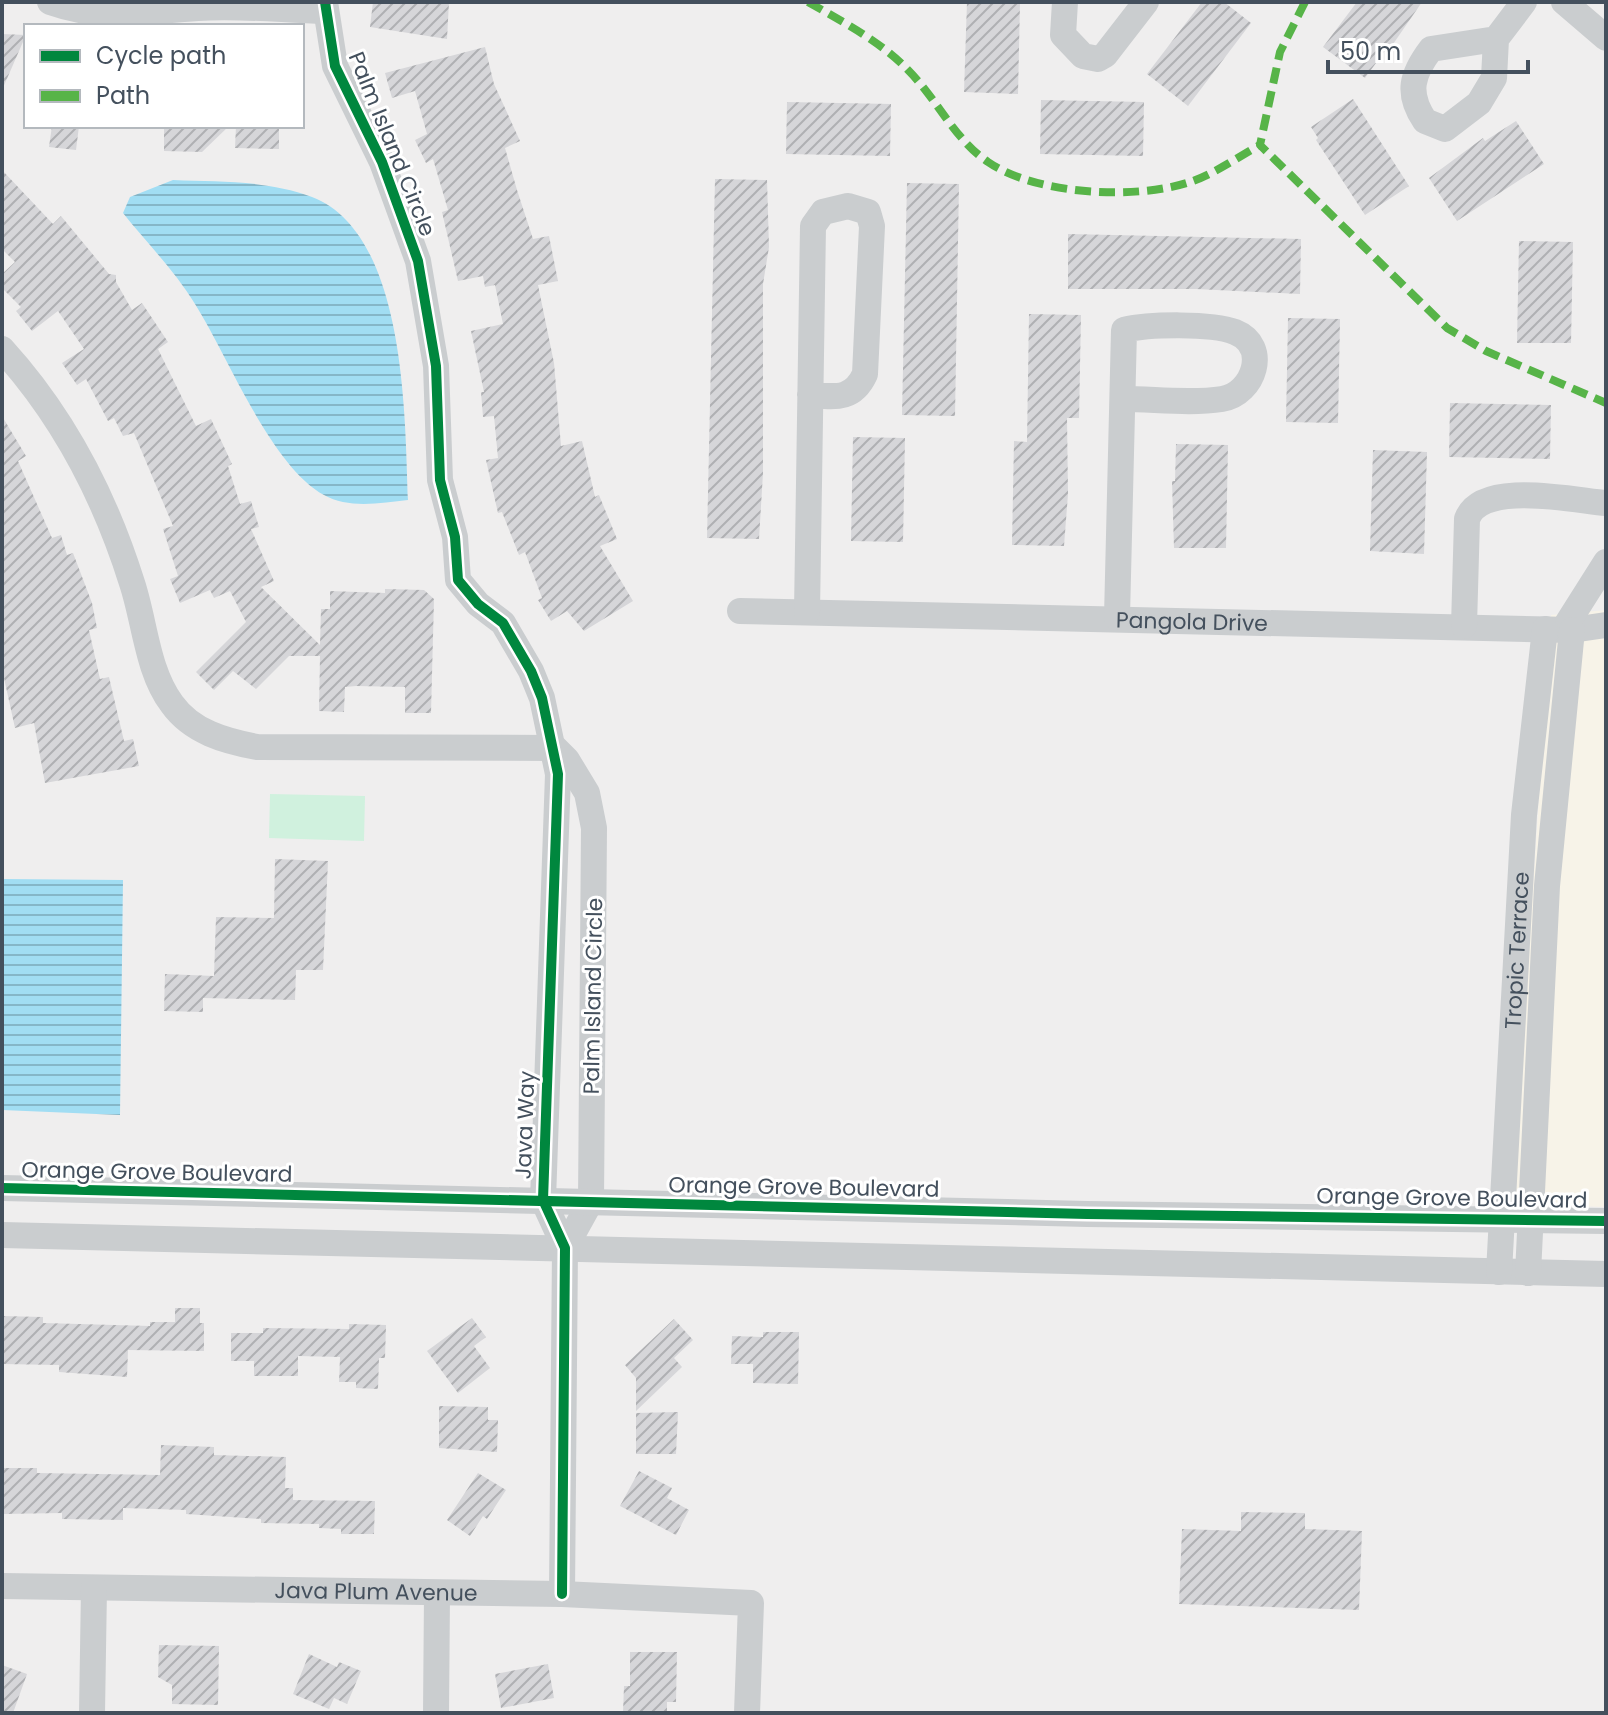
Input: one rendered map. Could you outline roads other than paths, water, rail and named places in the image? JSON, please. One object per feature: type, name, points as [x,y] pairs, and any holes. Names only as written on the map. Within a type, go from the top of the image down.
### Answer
[{"type":"street","points":[[50,2],[77,12],[109,16],[201,7],[324,6]]},
{"type":"street","points":[[1065,2],[1063,35],[1083,56],[1098,59],[1105,55],[1146,2]]},
{"type":"street","points":[[1496,39],[1524,2]]},
{"type":"street","points":[[1564,2],[1606,38]]},
{"type":"street","name":"Palm Island Circle","points":[[324,6],[335,66],[382,162],[418,261],[436,366],[440,480],[455,537],[458,580],[478,604],[503,623],[542,698],[555,748],[567,760],[587,793],[594,828],[591,1201],[565,1248]]},
{"type":"street","points":[[807,612],[810,395],[813,226],[823,212],[848,206],[868,212],[872,226],[865,374],[858,390],[846,396],[810,395]]},
{"type":"street","points":[[1117,617],[1124,330],[1139,327],[1199,328],[1235,332],[1251,345],[1255,366],[1251,381],[1241,392],[1223,399],[1123,399]]},
{"type":"street","points":[[2,349],[22,371],[81,459],[112,524],[133,584],[156,676],[172,705],[197,728],[227,742],[257,747],[555,748]]},
{"type":"street","points":[[1464,626],[1467,519],[1471,509],[1480,501],[1498,495],[1606,503]]},
{"type":"street","points":[[1560,629],[1606,562]]},
{"type":"street","name":"Pangola Drive","points":[[740,611],[1560,629]]},
{"type":"street","points":[[1560,629],[1606,625]]},
{"type":"street","name":"Tropic Terrace","points":[[1499,1272],[1524,815],[1560,629]]},
{"type":"street","name":"Tropic Terrace","points":[[1528,1273],[1560,629]]},
{"type":"street","name":"Java Way","points":[[555,748],[558,774],[543,1200],[565,1248],[562,1594]]},
{"type":"street","name":"Orange Grove Boulevard","points":[[2,1188],[1087,1214],[1606,1221]]},
{"type":"street","points":[[2,1235],[1606,1274]]},
{"type":"street","name":"Java Plum Avenue","points":[[2,1586],[562,1594],[751,1603],[747,1713]]},
{"type":"street","points":[[92,1713],[94,1588]]},
{"type":"street","points":[[436,1713],[437,1594]]},
{"type":"water","points":[[173,180],[261,185],[295,191],[312,197],[343,217],[366,248],[383,286],[394,330],[405,422],[408,500],[365,504],[333,499],[304,480],[286,460],[252,408],[187,292],[123,213],[130,197]]},
{"type":"water","points":[[2,879],[123,880],[120,1115],[2,1110]]}]
